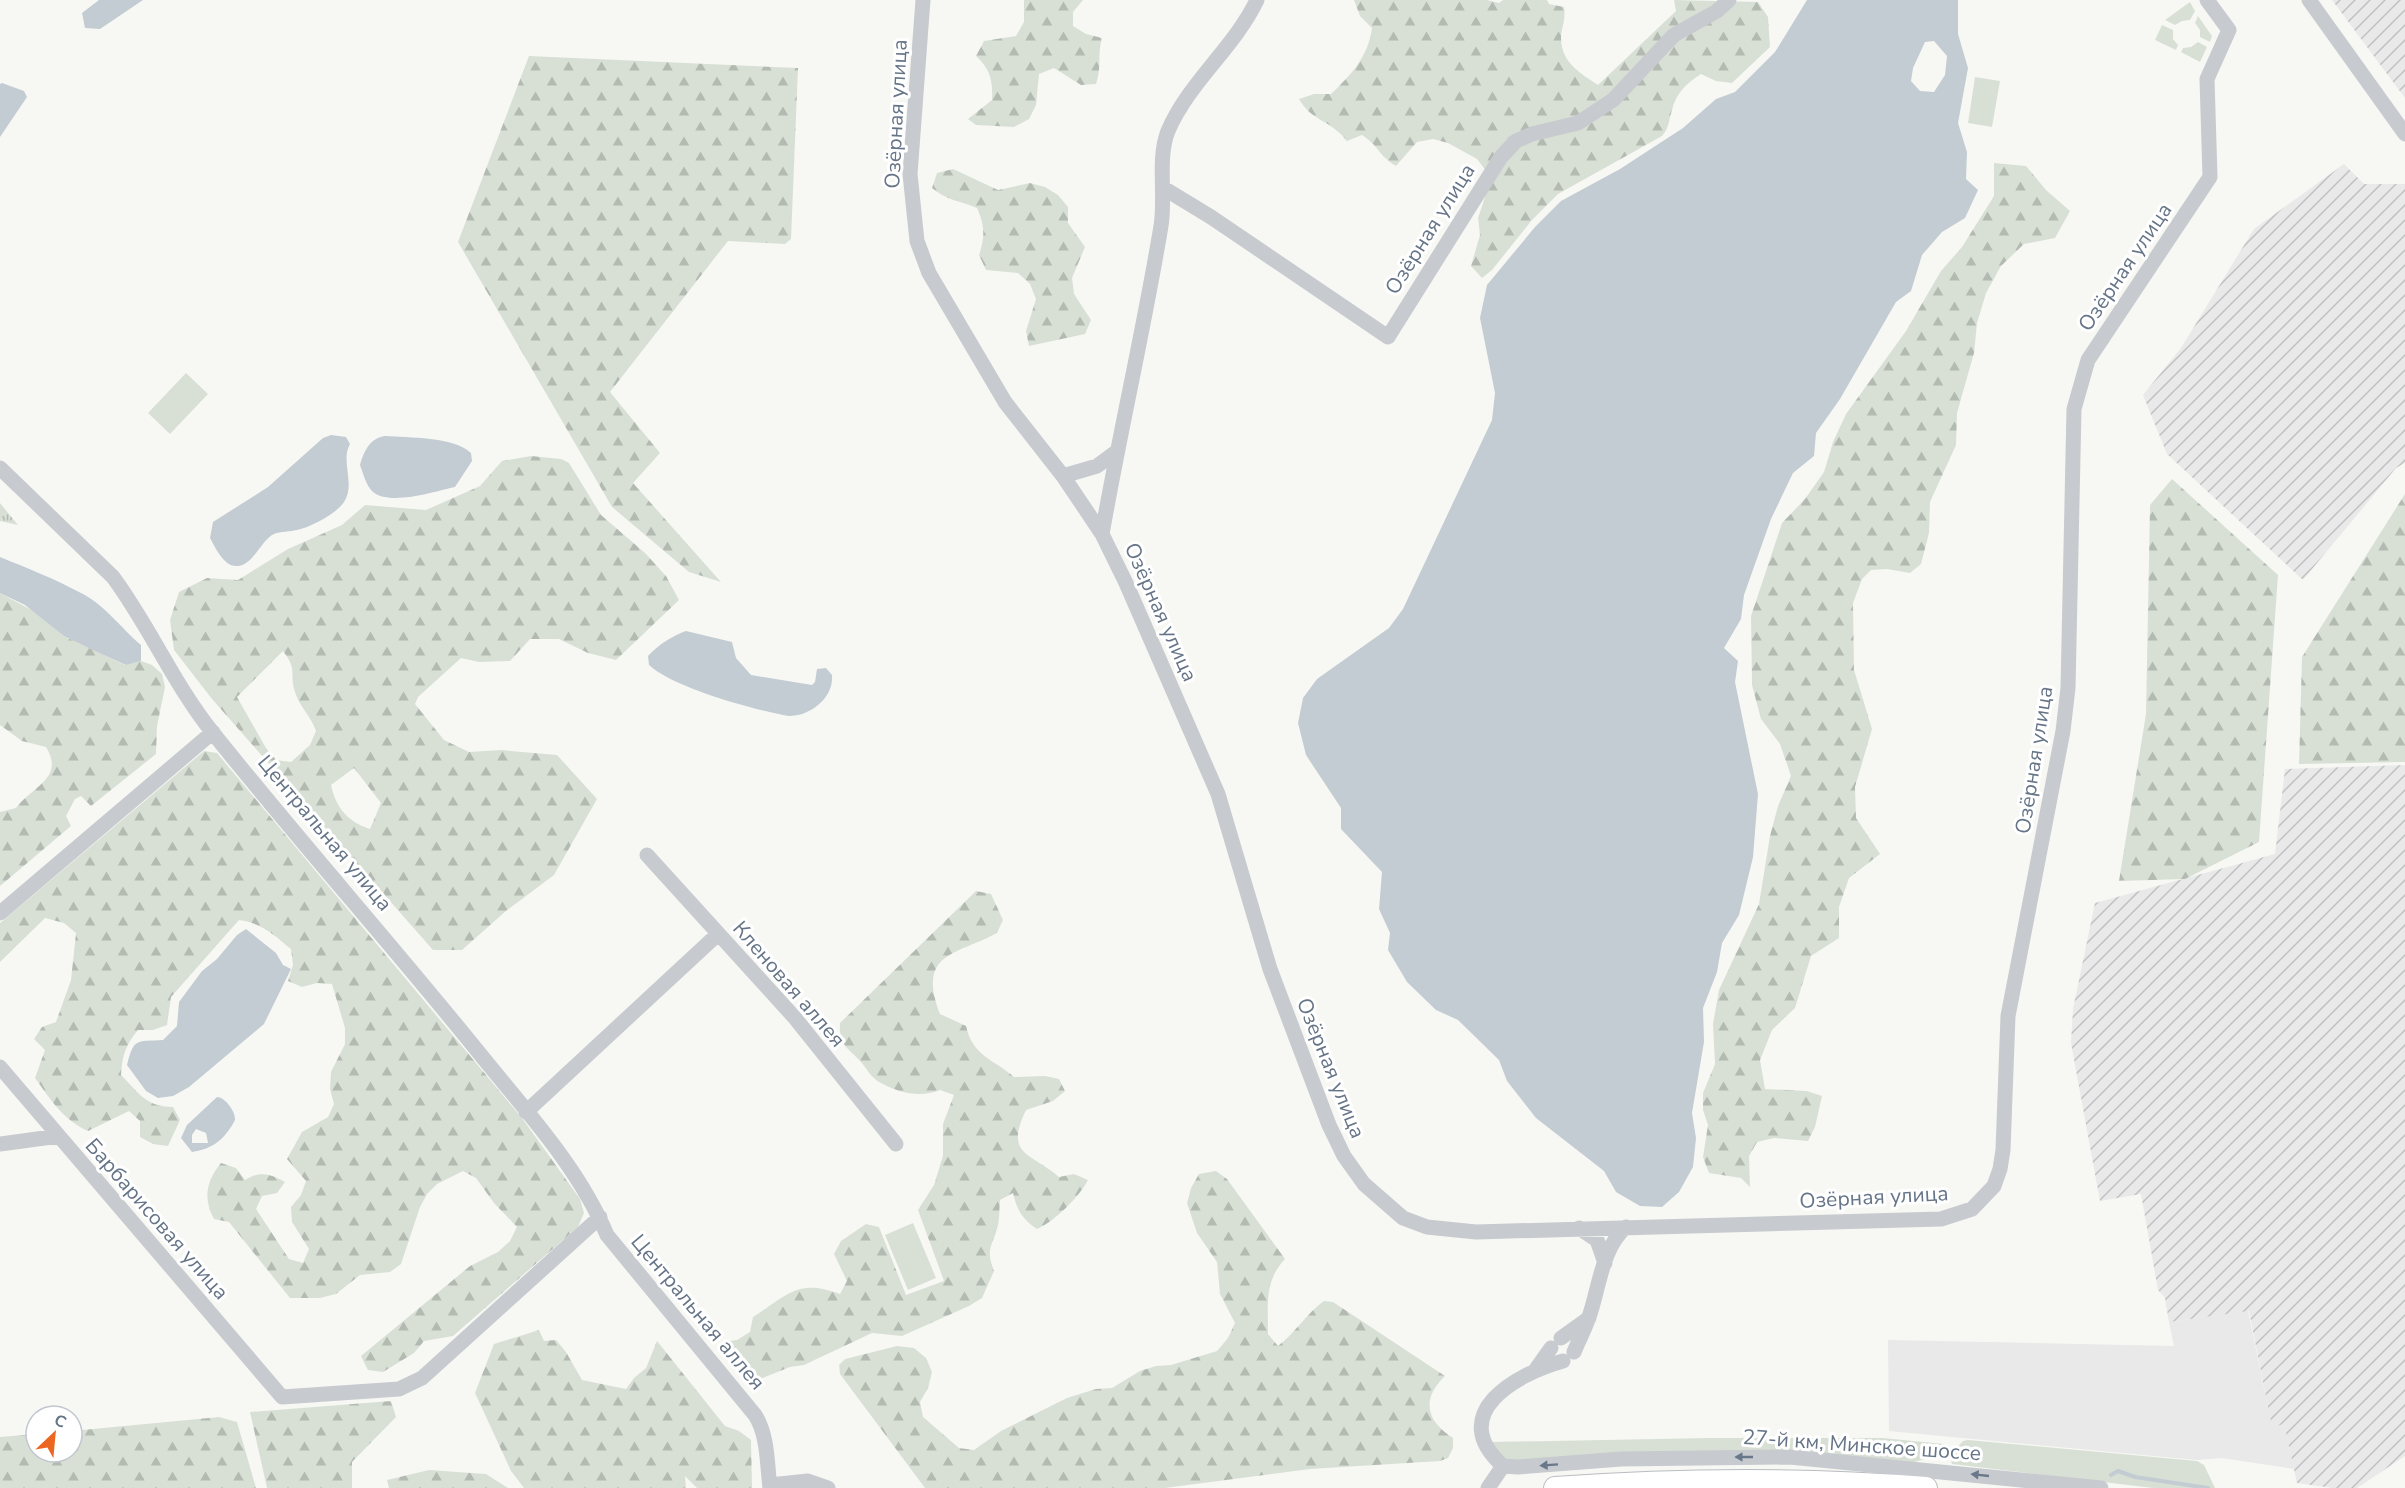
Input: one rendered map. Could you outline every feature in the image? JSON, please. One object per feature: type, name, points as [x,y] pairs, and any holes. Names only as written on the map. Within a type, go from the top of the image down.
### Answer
[{"type":"highway","points":[[1555,1488],[1711,1480],[1772,1480],[1926,1488]]},
{"type":"street","name":"Озёрная улица","points":[[923,0],[910,174],[917,241],[929,273],[1005,402],[1063,476],[1102,534],[1218,794],[1270,969],[1329,1125],[1344,1156],[1364,1184],[1403,1218],[1427,1227],[1476,1232],[1941,1219],[1972,1209],[1994,1186],[2003,1150],[2008,1016],[2061,742],[2068,688],[2074,409],[2088,360],[2210,177],[2207,79],[2229,30],[2207,0]]},
{"type":"street","name":"Озёрная улица","points":[[1102,534],[1116,452],[1136,370],[1162,219],[1165,189],[1163,153],[1167,134],[1177,113],[1248,19],[1257,0]]},
{"type":"street","name":"Озёрная улица","points":[[1165,189],[1211,216],[1388,337],[1501,156],[1516,141],[1532,134],[1578,123],[1613,100],[1674,35],[1717,11],[1729,0]]},
{"type":"street","points":[[2309,0],[2405,134]]},
{"type":"street","points":[[1063,476],[1097,466],[1116,452]]},
{"type":"street","name":"Центральная улица","points":[[0,468],[113,577],[128,597],[176,683],[213,732],[407,964],[526,1112],[593,1201],[607,1236]]},
{"type":"street","points":[[0,913],[213,732]]},
{"type":"street","name":"Кленовая аллея","points":[[647,855],[795,1017],[896,1144]]},
{"type":"street","points":[[526,1112],[718,934]]},
{"type":"street","name":"Барбарисовая улица","points":[[0,1067],[282,1397],[399,1389],[410,1386],[422,1378],[600,1217]]},
{"type":"street","points":[[0,1144],[59,1136]]},
{"type":"street","points":[[1488,1488],[1503,1466],[1492,1456],[1483,1440],[1481,1421],[1494,1397],[1517,1378],[1569,1357],[1589,1318],[1605,1263],[1619,1233],[1626,1227]]},
{"type":"street","points":[[1579,1228],[1597,1240],[1605,1263]]},
{"type":"street","name":"Центральная аллея","points":[[607,1236],[761,1424],[770,1486]]},
{"type":"street","points":[[1536,1369],[1556,1343],[1589,1318]]},
{"type":"street","name":"27-й км, Минское шоссе","points":[[1503,1466],[1677,1458],[1790,1457],[2101,1488]]},
{"type":"street","points":[[770,1486],[808,1481],[828,1488]]},
{"type":"shaded area","points":[[99,0],[143,0],[100,29],[85,28],[82,13]]},
{"type":"shaded area","points":[[1807,0],[1958,0],[1958,34],[1968,68],[1958,123],[1967,152],[1966,179],[1978,190],[1965,218],[1942,232],[1922,255],[1911,291],[1896,302],[1840,399],[1816,433],[1814,456],[1793,473],[1771,519],[1744,595],[1741,619],[1724,648],[1738,661],[1735,682],[1758,794],[1753,857],[1739,915],[1722,943],[1717,972],[1703,1008],[1704,1042],[1692,1113],[1696,1138],[1693,1167],[1679,1192],[1662,1207],[1640,1206],[1616,1192],[1604,1171],[1536,1118],[1507,1081],[1499,1060],[1458,1020],[1436,1010],[1407,982],[1388,950],[1390,933],[1379,909],[1382,872],[1341,829],[1341,808],[1306,755],[1298,723],[1303,698],[1317,679],[1389,628],[1403,609],[1492,420],[1495,393],[1480,318],[1487,285],[1535,227],[1561,201],[1620,169],[1683,128],[1716,99],[1735,92],[1775,52]],"holes":[[[1934,41],[1947,56],[1945,75],[1934,92],[1920,91],[1911,81],[1913,68],[1925,42]]]},
{"type":"shaded area","points":[[2332,0],[2405,0],[2405,98]]},
{"type":"shaded area","points":[[0,84],[24,91],[27,97],[0,137]]},
{"type":"shaded area","points":[[2344,164],[2364,184],[2405,184],[2405,463],[2396,468],[2303,580],[2167,454],[2143,395],[2181,348],[2254,229]]},
{"type":"shaded area","points":[[331,435],[346,437],[350,444],[347,451],[349,488],[340,507],[316,523],[297,530],[274,534],[243,565],[228,563],[220,556],[210,538],[213,522],[268,487],[323,438]]},
{"type":"shaded area","points":[[385,436],[453,443],[471,453],[472,461],[455,487],[412,497],[379,496],[370,488],[360,465],[368,446],[375,439]]},
{"type":"shaded area","points":[[0,557],[90,598],[141,645],[141,661],[126,665],[95,651],[64,636],[25,605],[0,593]]},
{"type":"shaded area","points":[[686,631],[732,642],[736,658],[751,675],[812,685],[815,682],[817,669],[826,668],[832,675],[829,691],[825,698],[812,709],[789,716],[756,709],[695,690],[661,674],[649,665],[648,656],[652,652],[666,641]]},
{"type":"shaded area","points":[[2405,765],[2405,1456],[2357,1488],[2333,1488],[2297,1483],[2284,1424],[2272,1427],[2249,1311],[2169,1322],[2165,1298],[2158,1290],[2141,1194],[2100,1201],[2071,1043],[2073,1009],[2095,903],[2275,854],[2285,769]]},
{"type":"shaded area","points":[[246,929],[276,953],[283,965],[291,969],[264,1024],[189,1087],[173,1096],[158,1098],[146,1091],[127,1065],[132,1049],[138,1042],[163,1040],[177,1026],[179,1002],[202,971],[217,959],[237,935]]},
{"type":"shaded area","points":[[217,1097],[226,1102],[235,1117],[223,1138],[212,1146],[192,1152],[181,1138],[187,1125]],"holes":[[[196,1129],[206,1133],[208,1143],[192,1143],[192,1135]]]},
{"type":"shaded area","points":[[2248,1311],[2272,1426],[2284,1424],[2294,1469],[2222,1458],[2197,1460],[1889,1431],[1888,1340],[2174,1346],[2169,1322]]},
{"type":"green space","points":[[1024,0],[1083,0],[1073,12],[1073,26],[1086,34],[1102,38],[1096,84],[1081,85],[1054,68],[1039,74],[1036,105],[1029,119],[1014,127],[976,125],[968,119],[992,100],[992,93],[987,70],[976,56],[984,41],[1016,36],[1024,22]]},
{"type":"green space","points":[[1354,0],[1487,0],[1499,3],[1503,0],[1547,0],[1549,4],[1564,7],[1561,39],[1568,61],[1598,85],[1676,11],[1674,0],[1758,2],[1768,17],[1770,47],[1732,83],[1716,81],[1701,74],[1691,81],[1676,98],[1668,127],[1662,136],[1558,194],[1532,220],[1492,270],[1482,278],[1471,266],[1480,235],[1478,218],[1488,188],[1487,172],[1477,159],[1448,143],[1433,139],[1417,142],[1396,166],[1362,135],[1347,141],[1334,128],[1315,117],[1299,99],[1314,94],[1331,94],[1363,57],[1372,28],[1360,16]]},
{"type":"green space","points":[[2190,2],[2195,11],[2190,20],[2175,25],[2165,20]]},
{"type":"green space","points":[[2198,16],[2212,36],[2210,42],[2200,37],[2200,30],[2195,23]]},
{"type":"green space","points":[[2162,25],[2173,30],[2173,39],[2178,45],[2176,50],[2155,40]]},
{"type":"green space","points":[[2198,42],[2207,47],[2200,62],[2181,52],[2183,48],[2191,47]]},
{"type":"green space","points":[[529,56],[798,68],[791,239],[785,244],[728,241],[610,392],[660,453],[633,483],[721,582],[689,572],[612,507],[458,242]]},
{"type":"green space","points":[[1975,77],[2000,81],[1992,127],[1968,123]]},
{"type":"green space","points":[[1994,163],[2026,166],[2046,190],[2070,211],[2055,238],[2024,244],[2001,266],[1986,293],[1977,323],[1974,353],[1957,413],[1956,445],[1930,502],[1929,533],[1921,564],[1910,573],[1887,569],[1871,570],[1862,579],[1853,603],[1854,670],[1872,729],[1855,787],[1856,818],[1880,854],[1849,878],[1839,907],[1839,938],[1811,956],[1795,1008],[1772,1030],[1760,1060],[1765,1089],[1807,1091],[1822,1096],[1815,1127],[1808,1141],[1774,1138],[1757,1142],[1749,1156],[1750,1187],[1741,1178],[1709,1173],[1703,1157],[1708,1125],[1703,1110],[1703,1093],[1715,1064],[1713,1024],[1719,990],[1759,904],[1770,836],[1778,806],[1791,776],[1780,744],[1761,719],[1752,685],[1751,616],[1782,523],[1805,499],[1824,472],[1833,442],[1846,414],[1906,331],[1941,271],[1962,247],[1994,196]]},
{"type":"green space","points":[[953,169],[998,190],[1030,183],[1045,187],[1058,195],[1068,207],[1068,223],[1085,247],[1072,278],[1074,294],[1091,320],[1085,334],[1029,346],[1026,331],[1036,299],[1030,284],[1018,273],[986,270],[979,255],[983,232],[982,220],[977,208],[948,198],[932,188],[937,173]]},
{"type":"green space","points":[[186,373],[208,394],[170,434],[148,413]]},
{"type":"green space","points":[[531,456],[561,459],[569,463],[601,515],[645,553],[666,576],[679,600],[616,660],[588,653],[559,639],[530,639],[510,661],[479,662],[461,658],[418,697],[415,704],[444,740],[469,752],[501,750],[557,755],[597,799],[554,875],[506,911],[462,950],[433,950],[212,699],[174,650],[170,620],[179,592],[207,578],[238,580],[288,549],[342,525],[365,505],[426,510],[480,486],[502,461]],"holes":[[[283,651],[292,667],[293,686],[297,697],[316,731],[310,745],[291,762],[276,760],[266,748],[237,697]],[[354,768],[381,803],[370,829],[349,818],[333,793],[331,785]]]},
{"type":"green space","points":[[2172,479],[2278,575],[2259,842],[2185,879],[2119,881],[2146,714],[2150,505]]},
{"type":"green space","points":[[2405,494],[2405,762],[2299,764],[2302,657]]},
{"type":"green space","points":[[0,503],[18,525],[0,521]]},
{"type":"green space","points":[[0,593],[39,614],[64,636],[125,665],[141,661],[152,665],[162,674],[165,687],[157,726],[156,754],[91,806],[81,796],[75,799],[66,816],[71,826],[0,886],[0,812],[16,808],[44,781],[52,767],[46,747],[22,741],[0,725]]},
{"type":"green space","points":[[204,751],[217,753],[522,1118],[580,1199],[584,1213],[578,1227],[453,1336],[424,1341],[414,1353],[383,1372],[368,1370],[361,1356],[470,1266],[498,1252],[510,1241],[517,1227],[494,1203],[476,1178],[463,1171],[437,1184],[427,1194],[420,1207],[401,1264],[390,1272],[360,1275],[336,1294],[320,1298],[290,1298],[229,1222],[214,1219],[207,1197],[209,1183],[221,1163],[236,1168],[245,1180],[260,1174],[279,1179],[285,1182],[277,1193],[262,1196],[256,1209],[289,1259],[303,1263],[309,1249],[292,1222],[291,1207],[301,1195],[306,1181],[287,1159],[302,1132],[328,1117],[334,1104],[330,1089],[331,1072],[345,1044],[345,1028],[332,984],[317,983],[302,987],[288,981],[293,965],[291,949],[261,927],[239,920],[171,997],[167,1025],[153,1030],[138,1030],[125,1051],[121,1075],[149,1102],[173,1107],[180,1120],[168,1146],[153,1144],[140,1137],[140,1121],[129,1111],[88,1131],[64,1115],[35,1078],[45,1050],[34,1039],[42,1027],[56,1022],[71,980],[76,933],[64,923],[45,918],[0,962],[0,923]]},
{"type":"green space","points":[[976,891],[991,894],[1003,920],[997,933],[944,958],[937,967],[933,978],[934,994],[940,1014],[966,1026],[969,1036],[979,1051],[1014,1077],[1045,1076],[1059,1079],[1065,1091],[1053,1101],[1026,1110],[1020,1125],[1019,1145],[1030,1157],[1059,1177],[1074,1174],[1088,1180],[1066,1208],[1037,1229],[1021,1214],[1013,1193],[1000,1200],[998,1226],[990,1253],[994,1271],[982,1298],[969,1306],[902,1336],[872,1333],[804,1365],[790,1367],[755,1381],[742,1373],[722,1342],[737,1340],[750,1332],[753,1317],[794,1291],[813,1288],[840,1294],[847,1281],[834,1254],[841,1241],[866,1224],[879,1227],[906,1295],[944,1281],[918,1210],[934,1185],[943,1156],[943,1124],[954,1095],[940,1090],[925,1094],[910,1093],[878,1081],[845,1046],[841,1037],[840,1023]]},
{"type":"green space","points":[[1216,1171],[1227,1179],[1285,1259],[1278,1267],[1270,1285],[1268,1334],[1278,1346],[1324,1301],[1333,1302],[1445,1376],[1432,1393],[1430,1409],[1437,1424],[1453,1438],[1453,1448],[1448,1458],[1440,1461],[1310,1469],[1165,1488],[925,1488],[840,1374],[839,1365],[845,1359],[897,1346],[914,1348],[926,1358],[932,1372],[928,1388],[920,1402],[923,1417],[959,1448],[974,1450],[1001,1431],[1067,1398],[1096,1389],[1112,1388],[1140,1371],[1156,1366],[1171,1365],[1217,1351],[1228,1338],[1235,1323],[1220,1294],[1217,1262],[1197,1233],[1187,1203],[1191,1188],[1199,1174]]},
{"type":"green space","points":[[913,1223],[936,1278],[908,1290],[885,1235]]},
{"type":"green space","points":[[539,1330],[544,1341],[556,1340],[566,1352],[582,1380],[626,1389],[646,1368],[657,1341],[725,1426],[739,1431],[751,1440],[752,1488],[697,1488],[685,1476],[686,1488],[524,1488],[511,1471],[475,1393],[494,1344]]},
{"type":"green space","points":[[391,1401],[396,1417],[352,1462],[352,1488],[267,1488],[250,1412]]},
{"type":"green space","points":[[219,1417],[237,1422],[256,1488],[0,1488],[0,1437],[24,1435],[24,1464],[84,1464],[84,1430]]},
{"type":"green space","points":[[1883,1438],[1944,1444],[1929,1458],[1914,1462],[1512,1461],[1505,1459],[1490,1442]]},
{"type":"green space","points":[[1963,1441],[2197,1461],[2204,1465],[2215,1488],[2153,1488],[1952,1464],[1950,1455]]},
{"type":"green space","points":[[429,1470],[486,1474],[508,1488],[389,1488],[387,1480]]},
{"type":"waterway","points":[[2111,1475],[2118,1471],[2135,1477],[2208,1488]]}]
